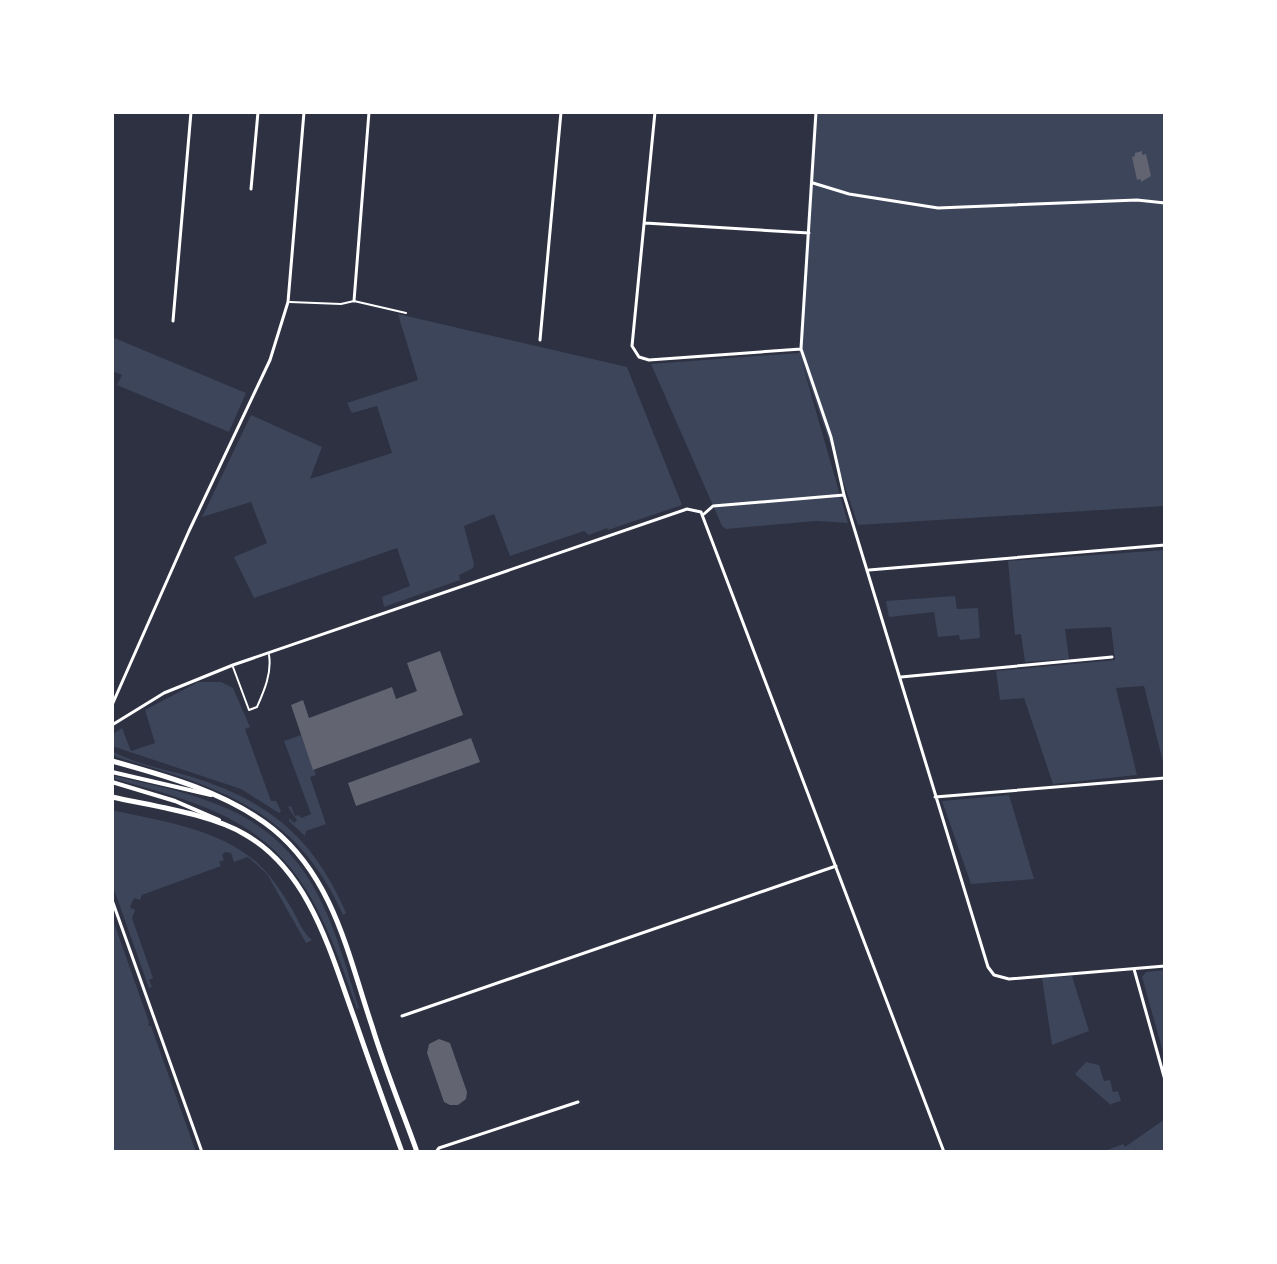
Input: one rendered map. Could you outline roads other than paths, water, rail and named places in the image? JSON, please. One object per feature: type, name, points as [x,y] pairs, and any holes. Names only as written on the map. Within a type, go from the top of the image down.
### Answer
[{"type":"main road","points":[[112,761],[213,795],[250,813],[274,829],[304,860],[325,892],[339,923],[417,1152]]},
{"type":"main road","points":[[112,772],[213,795]]},
{"type":"main road","points":[[112,782],[182,804],[239,831],[263,847],[281,865],[314,913],[402,1152]]},
{"type":"main road","points":[[112,797],[208,820],[239,831]]},
{"type":"street","points":[[173,321],[191,112]]},
{"type":"street","points":[[251,189],[258,112]]},
{"type":"street","points":[[112,705],[189,531],[270,360],[288,304],[304,112]]},
{"type":"street","points":[[354,301],[369,112]]},
{"type":"street","points":[[540,340],[561,112]]},
{"type":"street","points":[[655,112],[632,346],[639,357],[649,360],[801,349]]},
{"type":"street","points":[[816,112],[801,349],[831,437],[844,495],[986,961],[994,975],[1009,979],[1165,966]]},
{"type":"street","points":[[813,183],[849,194],[938,208],[1137,200],[1165,203]]},
{"type":"street","points":[[645,223],[809,233]]},
{"type":"street","points":[[703,515],[713,506],[844,495]]},
{"type":"street","points":[[112,725],[164,693],[233,665],[687,509],[698,511],[703,515],[944,1152]]},
{"type":"street","points":[[869,570],[1165,545]]},
{"type":"street","points":[[900,677],[1112,657]]},
{"type":"street","points":[[935,797],[1165,778]]},
{"type":"street","points":[[402,1016],[836,866]]},
{"type":"street","points":[[112,900],[202,1152]]},
{"type":"street","points":[[1134,969],[1165,1080]]},
{"type":"street","points":[[436,1152],[578,1102]]},
{"type":"lane","points":[[288,304],[341,304],[354,301],[406,313]]},
{"type":"lane","points":[[233,665],[249,710],[257,707],[265,686],[270,666],[268,653]]}]
